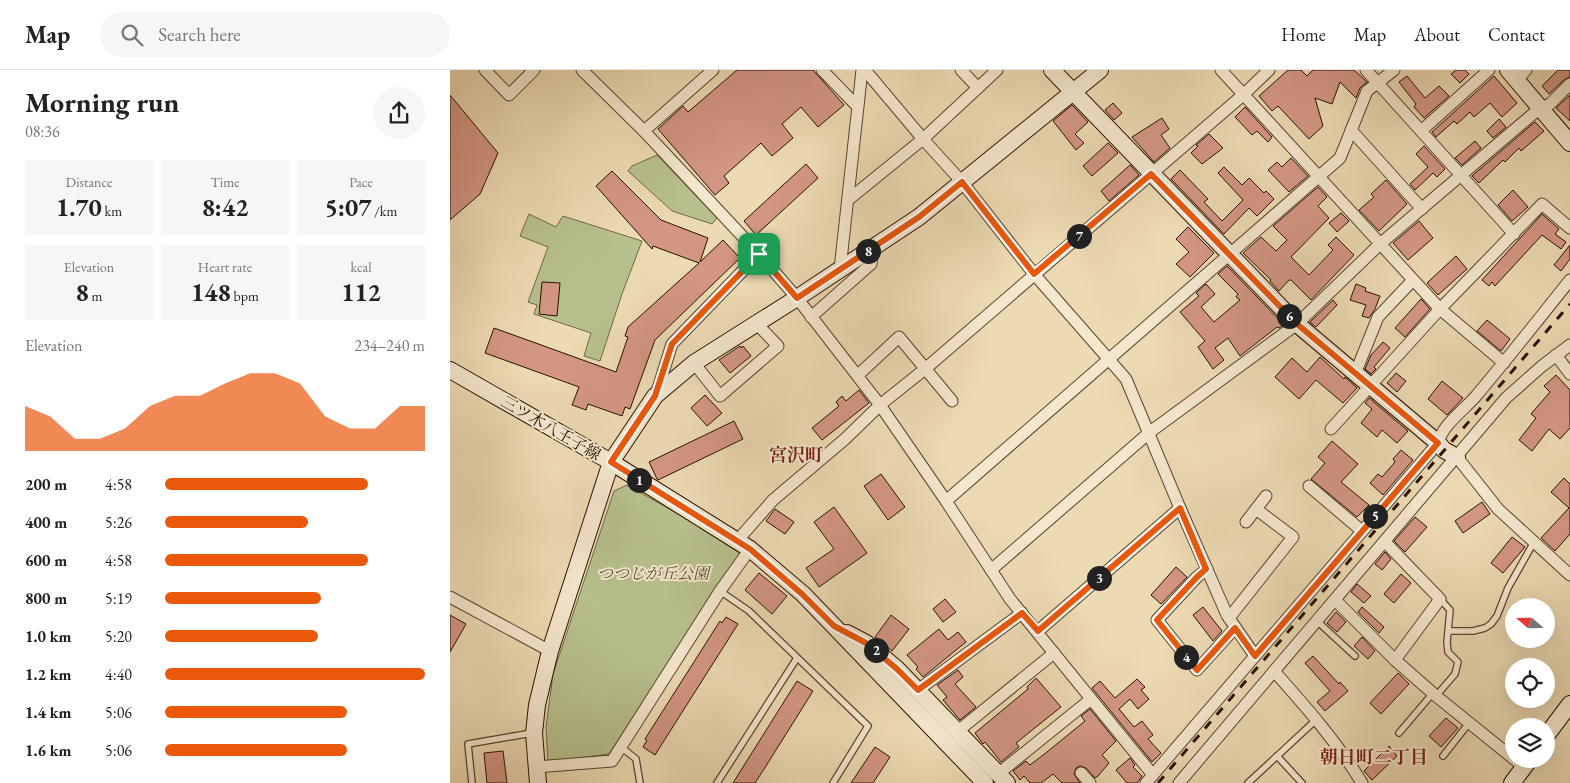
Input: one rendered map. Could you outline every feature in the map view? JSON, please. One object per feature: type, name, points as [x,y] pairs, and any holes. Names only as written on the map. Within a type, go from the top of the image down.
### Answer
[{"type":"street","points":[[485,70],[508,96],[534,70]]},
{"type":"street","points":[[582,70],[644,131],[759,254],[797,298],[880,405],[1010,599],[1038,631],[1091,699],[1150,779],[1438,443],[1440,435],[1445,428],[1471,402],[1504,363],[1570,280]]},
{"type":"street","points":[[822,70],[857,106]]},
{"type":"street","points":[[840,269],[857,106],[864,70]]},
{"type":"street","points":[[864,70],[922,139],[962,182],[1034,274],[1126,379],[1150,432],[1206,569],[1229,618],[1255,656]]},
{"type":"street","points":[[961,70],[978,88]]},
{"type":"street","points":[[848,200],[922,139],[997,70]]},
{"type":"street","points":[[1052,70],[1297,324],[1449,454],[1457,457],[1498,509],[1570,575]]},
{"type":"street","points":[[655,396],[694,363],[758,324],[919,217],[1100,70]]},
{"type":"street","points":[[1220,70],[1440,309],[1504,363]]},
{"type":"street","points":[[759,254],[672,344],[655,396],[611,462],[550,651],[538,697],[534,733],[537,775],[612,761],[720,591],[743,545],[773,500],[845,439],[880,405],[925,369],[1243,95],[1269,70]]},
{"type":"street","points":[[1366,70],[1514,234]]},
{"type":"street","points":[[946,501],[1340,158],[1367,91],[1394,70]]},
{"type":"street","points":[[1421,131],[1489,70]]},
{"type":"street","points":[[644,131],[707,72]]},
{"type":"street","points":[[1517,73],[1540,108],[1570,143]]},
{"type":"street","points":[[991,570],[1150,432],[1297,324],[1380,244],[1540,108],[1550,104],[1570,84]]},
{"type":"street","points":[[1351,130],[1422,209]]},
{"type":"street","points":[[1331,429],[1440,309],[1542,204],[1570,228]]},
{"type":"street","points":[[812,318],[871,264],[874,247]]},
{"type":"street","points":[[1355,374],[1378,317],[1413,280]]},
{"type":"street","points":[[694,363],[720,396],[778,346],[758,324]]},
{"type":"street","points":[[858,375],[899,337],[952,401]]},
{"type":"street","points":[[1179,783],[1506,398],[1570,344]]},
{"type":"street","points":[[1556,355],[1570,374]]},
{"type":"street","name":"三ツ木八王子線","points":[[450,370],[611,462],[743,545],[802,594],[834,626]]},
{"type":"street","points":[[1309,486],[1362,531]]},
{"type":"street","points":[[1246,522],[1266,496]]},
{"type":"street","points":[[1038,631],[1180,508]]},
{"type":"street","points":[[1229,618],[1293,537],[1256,509]]},
{"type":"street","points":[[1385,542],[1440,599],[1395,660]]},
{"type":"street","points":[[1206,569],[1157,620],[1197,670],[1235,628]]},
{"type":"street","points":[[450,597],[550,651]]},
{"type":"street","points":[[1335,600],[1395,660],[1469,723],[1520,774]]},
{"type":"street","points":[[918,690],[1022,613]]},
{"type":"street","points":[[834,626],[866,643],[887,671],[997,780]]},
{"type":"street","points":[[834,626],[873,680],[972,783]]},
{"type":"street","points":[[958,732],[1054,653]]},
{"type":"street","points":[[887,671],[918,690],[958,732],[997,780]]},
{"type":"street","points":[[1274,671],[1317,718],[1347,758],[1362,783]]},
{"type":"street","points":[[997,780],[1091,699]]},
{"type":"street","points":[[1555,724],[1570,704]]},
{"type":"street","points":[[1081,773],[1090,783]]},
{"type":"lane","points":[[1449,631],[1473,631],[1485,628],[1491,624],[1497,616],[1508,588],[1534,542]]},
{"type":"lane","points":[[720,591],[749,611],[868,726],[832,783]]},
{"type":"lane","points":[[1399,733],[1455,674],[1458,662],[1448,652],[1447,642],[1450,610],[1440,599]]},
{"type":"lane","points":[[1317,621],[1355,656]]},
{"type":"lane","points":[[717,783],[798,658]]},
{"type":"lane","points":[[1248,783],[1317,718]]},
{"type":"lane","points":[[1443,756],[1469,723]]},
{"type":"lane","points":[[472,783],[468,744],[534,733]]},
{"type":"lane","points":[[621,747],[636,759],[640,783]]},
{"type":"lane","points":[[1277,756],[1302,783]]},
{"type":"green space","points":[[657,155],[717,218],[712,224],[672,211],[628,171],[632,166]]},
{"type":"green space","points":[[529,214],[556,227],[563,216],[642,241],[600,361],[584,356],[591,333],[534,314],[537,305],[528,302],[548,247],[520,236]]},
{"type":"green space","name":"つつじが丘公園","points":[[627,485],[687,519],[740,553],[609,754],[548,762],[546,727],[553,674],[614,491]]},
{"type":"building","points":[[737,70],[813,70],[844,105],[818,127],[801,107],[782,124],[793,138],[772,156],[761,143],[724,176],[729,183],[715,195],[658,129],[683,106],[688,112]]},
{"type":"building","points":[[1288,70],[1301,70],[1307,76],[1313,70],[1354,70],[1367,82],[1360,88],[1356,98],[1340,82],[1332,104],[1315,98],[1323,126],[1309,139],[1278,106],[1272,111],[1259,96]]},
{"type":"building","points":[[1456,70],[1465,70],[1469,74],[1460,83],[1451,74]]},
{"type":"building","points":[[1558,70],[1570,70],[1570,77],[1565,79],[1549,94],[1542,86]]},
{"type":"building","points":[[1407,76],[1425,98],[1439,86],[1449,96],[1424,118],[1414,107],[1416,104],[1399,82]]},
{"type":"building","points":[[1494,76],[1517,103],[1502,117],[1490,103],[1474,117],[1470,112],[1457,124],[1454,121],[1436,137],[1432,132]]},
{"type":"building","points":[[450,95],[498,153],[480,194],[450,220]]},
{"type":"building","points":[[1570,95],[1570,121],[1556,108]]},
{"type":"building","points":[[1113,103],[1122,113],[1114,120],[1105,110]]},
{"type":"building","points":[[1072,105],[1088,122],[1075,134],[1084,143],[1076,150],[1053,121]]},
{"type":"building","points":[[1245,107],[1272,137],[1268,142],[1257,131],[1252,135],[1235,117]]},
{"type":"building","points":[[1162,118],[1169,129],[1161,135],[1170,148],[1154,162],[1132,137]]},
{"type":"building","points":[[1499,119],[1506,127],[1493,138],[1487,131]]},
{"type":"building","points":[[1535,122],[1544,131],[1521,151],[1519,148],[1505,162],[1503,160],[1479,183],[1472,176]]},
{"type":"building","points":[[1209,134],[1223,148],[1202,164],[1191,153],[1198,146],[1196,145]]},
{"type":"building","points":[[1475,141],[1481,148],[1462,165],[1455,158]]},
{"type":"building","points":[[1108,143],[1118,153],[1092,176],[1083,166]]},
{"type":"building","points":[[1424,146],[1445,169],[1437,177],[1433,173],[1415,190],[1410,184],[1428,167],[1416,154]]},
{"type":"building","points":[[1291,158],[1308,176],[1289,192],[1268,170],[1277,162],[1282,167]]},
{"type":"building","points":[[806,164],[818,178],[756,235],[744,221]]},
{"type":"building","points":[[1130,165],[1139,175],[1109,201],[1101,191]]},
{"type":"building","points":[[1224,167],[1242,185],[1249,178],[1264,193],[1266,191],[1274,199],[1257,216],[1249,208],[1224,234],[1171,179],[1180,170],[1208,199],[1204,202],[1222,221],[1243,200],[1218,173]]},
{"type":"building","points":[[612,171],[661,220],[708,238],[700,262],[723,240],[740,258],[655,340],[630,409],[625,407],[622,416],[588,404],[586,410],[572,405],[579,387],[485,353],[494,328],[616,372],[628,337],[625,336],[628,327],[699,263],[653,246],[652,249],[596,186]]},
{"type":"building","points":[[1386,180],[1407,204],[1379,231],[1359,210],[1374,197],[1371,194]]},
{"type":"building","points":[[1318,187],[1327,197],[1318,206],[1329,218],[1291,257],[1309,275],[1333,250],[1328,245],[1336,237],[1354,255],[1311,300],[1291,280],[1279,291],[1271,280],[1243,253],[1261,237],[1276,251],[1287,240],[1273,226]]},
{"type":"building","points":[[1513,190],[1528,207],[1512,221],[1498,205]]},
{"type":"building","points":[[1341,213],[1349,221],[1337,232],[1329,223]]},
{"type":"building","points":[[1542,214],[1559,229],[1555,234],[1566,242],[1561,249],[1542,235],[1495,286],[1492,282],[1489,286],[1482,280]]},
{"type":"building","points":[[1419,221],[1433,238],[1408,260],[1393,243]]},
{"type":"building","points":[[1188,227],[1214,253],[1190,277],[1176,264],[1189,252],[1176,239]]},
{"type":"building","points":[[1570,245],[1570,259],[1561,271],[1554,265]]},
{"type":"building","points":[[1456,256],[1467,269],[1438,295],[1427,283]]},
{"type":"building","points":[[1227,266],[1284,325],[1279,328],[1277,327],[1240,356],[1228,338],[1215,348],[1224,360],[1213,369],[1198,347],[1205,341],[1180,312],[1199,296],[1196,293],[1206,284],[1215,294],[1201,307],[1214,322],[1240,300],[1236,297],[1238,294],[1218,274]]},
{"type":"building","points":[[542,282],[560,283],[557,316],[539,314]]},
{"type":"building","points":[[1356,284],[1366,288],[1365,291],[1380,296],[1369,318],[1362,316],[1366,305],[1350,300]]},
{"type":"building","points":[[1421,299],[1430,309],[1405,337],[1395,328]]},
{"type":"building","points":[[1333,300],[1337,305],[1316,327],[1310,322]]},
{"type":"building","points":[[1487,320],[1510,339],[1501,351],[1477,331]]},
{"type":"building","points":[[1383,342],[1390,348],[1374,367],[1376,369],[1371,374],[1365,369],[1371,355]]},
{"type":"building","points":[[740,346],[741,348],[743,346],[751,356],[730,373],[719,360]]},
{"type":"building","points":[[1320,357],[1357,388],[1343,403],[1316,380],[1299,399],[1275,377],[1292,358],[1307,372]]},
{"type":"building","points":[[1396,373],[1406,381],[1397,392],[1387,383]]},
{"type":"building","points":[[1556,375],[1570,390],[1570,428],[1560,439],[1549,429],[1532,451],[1519,440],[1536,418],[1531,414],[1550,392],[1544,386]]},
{"type":"building","points":[[1442,381],[1463,398],[1447,415],[1428,399]]},
{"type":"building","points":[[859,390],[869,403],[822,440],[812,428],[839,406],[836,402],[842,396],[846,401]]},
{"type":"building","points":[[705,395],[722,413],[707,426],[691,408]]},
{"type":"building","points":[[1369,398],[1408,431],[1397,443],[1382,430],[1377,437],[1361,423],[1372,409],[1365,403]]},
{"type":"building","points":[[734,421],[743,439],[657,479],[649,462]]},
{"type":"building","points":[[1332,441],[1358,464],[1341,482],[1369,505],[1357,517],[1311,479],[1325,463],[1318,457]]},
{"type":"building","points":[[1401,450],[1413,460],[1383,495],[1370,483],[1378,474],[1382,477],[1395,462],[1393,459]]},
{"type":"building","points":[[881,474],[905,507],[888,520],[864,486]]},
{"type":"building","points":[[1564,478],[1570,484],[1570,534],[1555,551],[1541,538],[1569,508],[1551,492]]},
{"type":"building","points":[[1482,502],[1490,514],[1463,533],[1455,521]]},
{"type":"building","points":[[834,507],[867,553],[819,587],[806,568],[834,549],[814,522]]},
{"type":"building","points":[[775,509],[794,522],[785,534],[766,521]]},
{"type":"building","points":[[1415,517],[1427,527],[1405,552],[1394,541]]},
{"type":"building","points":[[1512,537],[1525,547],[1503,573],[1491,563]]},
{"type":"building","points":[[1385,552],[1391,559],[1382,570],[1375,564]]},
{"type":"building","points":[[1176,567],[1187,577],[1161,604],[1151,595]]},
{"type":"building","points":[[759,573],[787,596],[772,614],[745,590]]},
{"type":"building","points":[[1401,574],[1411,583],[1394,603],[1384,594]]},
{"type":"building","points":[[1357,584],[1371,596],[1364,603],[1351,592]]},
{"type":"building","points":[[945,599],[956,612],[943,622],[933,609]]},
{"type":"building","points":[[1203,607],[1222,631],[1213,641],[1193,615]]},
{"type":"building","points":[[1362,607],[1384,627],[1379,633],[1358,612]]},
{"type":"building","points":[[1336,612],[1346,622],[1337,632],[1327,623]]},
{"type":"building","points":[[450,615],[466,624],[450,652]]},
{"type":"building","points":[[891,615],[909,629],[892,651],[875,637]]},
{"type":"building","points":[[726,617],[738,624],[655,755],[643,747],[647,740],[645,739],[720,621],[722,623]]},
{"type":"building","points":[[939,629],[948,640],[958,632],[966,642],[923,677],[916,669],[918,667],[907,655]]},
{"type":"building","points":[[1362,637],[1375,651],[1368,659],[1354,646]]},
{"type":"building","points":[[1313,656],[1348,691],[1325,711],[1317,702],[1330,691],[1305,663]]},
{"type":"building","points":[[958,670],[963,677],[955,684],[976,707],[960,720],[943,700],[947,697],[937,685]]},
{"type":"building","points":[[1398,673],[1409,684],[1381,714],[1370,703]]},
{"type":"building","points":[[1036,678],[1061,707],[1016,743],[1019,747],[1001,762],[975,733],[1028,689],[1027,687]]},
{"type":"building","points":[[1137,679],[1145,687],[1141,690],[1149,699],[1138,709],[1130,699],[1119,709],[1134,727],[1142,721],[1153,735],[1148,739],[1161,753],[1152,762],[1092,688],[1100,681],[1115,698]]},
{"type":"building","points":[[797,681],[813,691],[766,766],[755,783],[733,783]]},
{"type":"building","points":[[1090,709],[1116,741],[1102,755],[1109,763],[1098,776],[1095,778],[1086,768],[1080,766],[1076,768],[1074,774],[1080,783],[1062,783],[1053,774],[1041,783],[1030,783],[1024,776],[1020,780],[1013,771],[1026,761],[1030,765],[1047,752],[1085,721],[1081,716]]},
{"type":"building","points":[[1446,718],[1458,728],[1441,747],[1429,736]]},
{"type":"building","points":[[1389,746],[1397,756],[1372,780],[1364,771]]},
{"type":"building","points":[[875,747],[890,757],[873,783],[851,783]]},
{"type":"building","points":[[503,751],[507,783],[487,783],[484,753]]},
{"type":"building","points":[[1130,758],[1135,765],[1133,767],[1142,776],[1137,783],[1127,783],[1116,770]]},
{"type":"railway","points":[[1158,783],[1570,304]]},
{"type":"district","name":"宮沢町","points":[[796,454]]},
{"type":"district","name":"朝日町二丁目","points":[[1374,756]]},
{"type":"route","points":[[1151,174],[1297,324],[1438,443],[1255,656],[1235,628],[1197,670],[1157,620],[1206,569],[1180,508],[1038,631],[1022,613],[918,690],[866,643],[834,626],[765,560],[611,462],[655,396],[672,344],[759,254],[797,298],[919,217],[962,182],[1034,274],[1151,174]]}]
